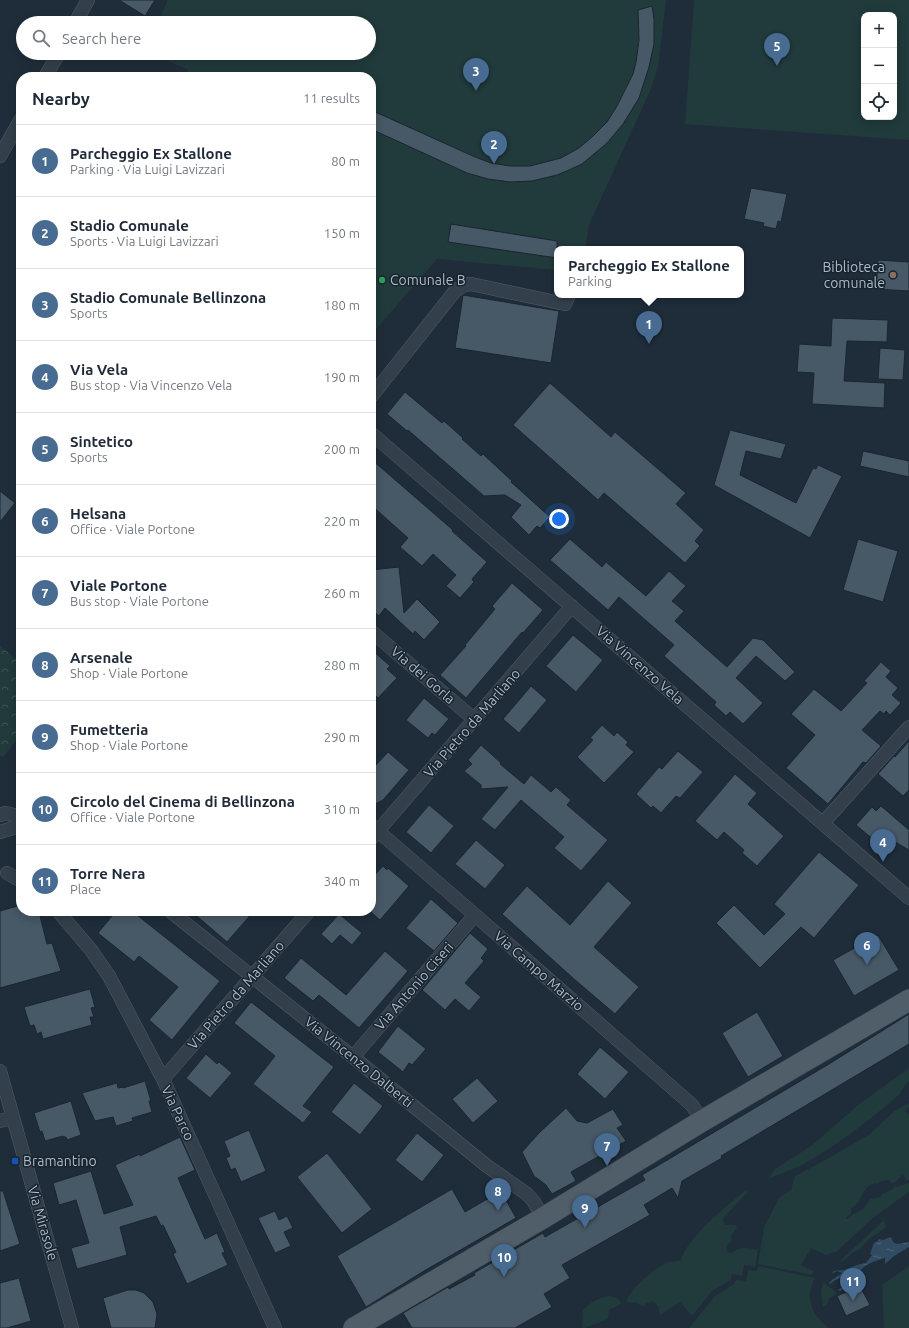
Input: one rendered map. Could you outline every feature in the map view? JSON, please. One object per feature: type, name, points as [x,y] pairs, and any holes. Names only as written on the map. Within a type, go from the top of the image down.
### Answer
[{"type":"main road","points":[[354,1328],[543,1218],[702,1121],[909,1000]]},
{"type":"street","points":[[79,16],[88,0]]},
{"type":"street","points":[[48,72],[55,60]]},
{"type":"street","points":[[0,156],[16,140]]},
{"type":"street","points":[[376,391],[455,291],[461,286],[471,284],[565,304],[568,298]]},
{"type":"street","name":"Via Vincenzo Vela","points":[[376,437],[909,898]]},
{"type":"street","name":"Via Pietro da Marliano","points":[[376,829],[475,720],[572,606]]},
{"type":"street","name":"Via dei Gorla","points":[[376,635],[475,720]]},
{"type":"street","points":[[823,823],[909,727]]},
{"type":"street","points":[[0,815],[6,813],[16,816]]},
{"type":"street","points":[[0,832],[13,828],[16,825]]},
{"type":"street","name":"Via Campo Marzio","points":[[376,834],[475,915],[692,1105],[702,1121]]},
{"type":"street","points":[[7,872],[16,878]]},
{"type":"street","name":"Via Antonio Ciseri","points":[[353,1057],[475,915]]},
{"type":"street","name":"Via Parco","points":[[62,916],[91,950],[108,976],[163,1079],[275,1328]]},
{"type":"street","name":"Via Vincenzo Dalberti","points":[[176,916],[488,1166],[515,1184],[534,1202],[543,1218]]},
{"type":"street","name":"Via Pietro da Marliano","points":[[163,1079],[305,916]]},
{"type":"street","name":"Via Mirasole","points":[[0,1071],[72,1328]]},
{"type":"street","points":[[0,1121],[13,1118]]},
{"type":"green space","points":[[168,0],[666,0],[658,67],[650,91],[589,225],[586,246],[554,246],[554,270],[437,259],[376,329],[376,72],[187,72],[188,70],[167,60],[376,60],[376,16],[160,16]]},
{"type":"green space","points":[[694,0],[909,0],[909,140],[685,124]]},
{"type":"green space","points":[[0,646],[16,659],[16,740],[3,757],[0,755]]},
{"type":"green space","points":[[909,1068],[909,1081],[900,1094],[865,1123],[841,1141],[802,1165],[768,1179],[775,1169],[811,1146],[858,1105]]},
{"type":"green space","points":[[909,1103],[909,1107],[905,1111],[909,1114],[909,1180],[906,1180],[902,1175],[894,1183],[891,1183],[889,1180],[871,1185],[865,1190],[857,1204],[851,1208],[851,1214],[846,1217],[846,1219],[863,1209],[870,1199],[880,1197],[882,1194],[893,1189],[894,1186],[896,1187],[909,1183],[909,1192],[874,1217],[836,1252],[826,1255],[811,1248],[801,1265],[814,1271],[812,1275],[758,1264],[764,1227],[779,1198],[791,1190],[795,1176],[870,1134],[893,1112]]},
{"type":"green space","points":[[745,1191],[748,1192],[724,1217],[723,1220],[725,1225],[736,1225],[737,1228],[731,1236],[732,1240],[727,1246],[729,1253],[744,1248],[758,1250],[755,1267],[744,1265],[742,1276],[732,1274],[731,1280],[712,1291],[692,1316],[680,1302],[660,1315],[658,1306],[653,1301],[645,1304],[645,1307],[637,1303],[626,1302],[637,1286],[655,1270],[668,1262],[681,1260],[691,1242],[708,1222]]},
{"type":"green space","points":[[884,1220],[885,1228],[868,1240],[860,1249],[852,1253],[841,1262],[840,1261]]},
{"type":"green space","points":[[758,1266],[815,1278],[810,1292],[810,1299],[814,1312],[829,1328],[689,1328],[715,1296],[734,1284],[736,1280],[746,1281],[748,1270],[757,1271]]},
{"type":"green space","points":[[909,1266],[909,1328],[884,1328],[882,1285]]},
{"type":"green space","points":[[823,1282],[837,1293],[829,1299],[827,1305],[823,1307],[821,1292]]},
{"type":"green space","points":[[609,1296],[619,1300],[621,1304],[609,1310],[608,1319],[582,1328],[583,1310],[595,1301]]},
{"type":"water","points":[[891,1237],[893,1242],[897,1244],[909,1242],[909,1247],[894,1256],[885,1264],[885,1258],[865,1266],[860,1272],[860,1275],[865,1277],[840,1291],[838,1290],[854,1278],[847,1276],[838,1278],[830,1284],[829,1283],[842,1273],[837,1271],[831,1274],[834,1271],[844,1270],[866,1263],[872,1255],[870,1254],[874,1243],[879,1239],[883,1240]]},
{"type":"building","points":[[119,0],[155,0],[145,16]]},
{"type":"building","points":[[652,6],[654,19],[654,44],[649,67],[639,98],[623,124],[607,143],[582,164],[557,175],[532,181],[510,182],[488,179],[467,173],[376,131],[376,112],[491,163],[510,166],[530,166],[561,158],[579,148],[592,137],[607,122],[617,106],[633,74],[636,62],[639,40],[638,10]]},
{"type":"building","points":[[751,188],[787,194],[781,222],[778,221],[776,229],[763,226],[764,223],[744,219]]},
{"type":"building","points":[[451,224],[557,241],[557,246],[554,246],[554,258],[448,242]]},
{"type":"building","name":"Biblioteca comunale","points":[[878,260],[909,262],[909,291],[876,289]]},
{"type":"building","points":[[463,295],[559,311],[551,363],[455,348]]},
{"type":"building","points":[[832,318],[888,320],[887,342],[847,341],[844,381],[885,383],[884,408],[812,404],[814,373],[797,372],[799,344],[831,346]]},
{"type":"building","points":[[880,348],[905,350],[903,380],[878,379]]},
{"type":"building","points":[[550,383],[611,437],[615,432],[686,493],[676,504],[704,530],[695,541],[700,546],[685,563],[604,493],[598,500],[513,425]]},
{"type":"building","points":[[405,392],[442,423],[444,421],[481,456],[483,454],[512,481],[511,482],[550,517],[540,528],[537,526],[529,535],[511,517],[521,505],[505,495],[484,496],[408,430],[407,431],[387,414]]},
{"type":"building","points":[[730,430],[786,444],[781,459],[746,451],[740,475],[796,503],[813,468],[816,469],[818,465],[842,476],[810,538],[714,485]]},
{"type":"building","points":[[863,451],[909,461],[909,477],[860,466]]},
{"type":"building","points":[[376,463],[453,530],[452,531],[487,562],[472,579],[474,582],[460,598],[446,586],[456,575],[433,554],[422,566],[400,547],[408,538],[376,509]]},
{"type":"building","points":[[0,491],[15,503],[0,522]]},
{"type":"building","points":[[570,539],[602,567],[606,562],[646,596],[669,571],[686,586],[672,601],[684,611],[675,621],[727,667],[753,638],[763,640],[795,672],[785,681],[756,656],[736,678],[763,703],[743,724],[730,712],[726,716],[714,705],[716,702],[664,656],[674,645],[619,597],[608,610],[550,560]]},
{"type":"building","points":[[858,539],[898,551],[883,602],[843,590]]},
{"type":"building","points":[[399,567],[404,613],[417,599],[440,622],[424,640],[415,631],[413,634],[385,608],[379,616],[376,613],[376,569]]},
{"type":"building","points":[[512,583],[543,610],[523,633],[522,632],[466,698],[440,675],[466,646],[465,645],[495,609],[492,606]]},
{"type":"building","points":[[573,635],[603,660],[576,692],[546,666]]},
{"type":"building","points":[[376,653],[390,666],[387,669],[397,678],[378,698],[376,696]]},
{"type":"building","points":[[881,662],[891,671],[886,677],[898,688],[892,695],[901,703],[890,715],[886,711],[884,714],[880,711],[862,730],[881,746],[866,763],[863,762],[828,804],[786,768],[815,735],[791,714],[814,689],[841,711],[867,683],[864,681]]},
{"type":"building","points":[[531,686],[547,700],[519,733],[503,719]]},
{"type":"building","points":[[424,698],[449,719],[435,735],[432,733],[428,738],[406,720]]},
{"type":"building","points":[[602,725],[614,736],[617,732],[628,742],[626,745],[634,752],[604,783],[577,757],[593,740],[590,738]]},
{"type":"building","points":[[909,741],[909,790],[903,796],[878,774]]},
{"type":"building","points":[[481,745],[501,763],[500,764],[524,784],[531,775],[551,792],[556,787],[571,800],[567,805],[608,840],[581,871],[554,848],[564,837],[521,800],[495,830],[481,819],[508,787],[481,789],[481,785],[464,771],[472,764],[468,760]]},
{"type":"building","points":[[678,751],[703,772],[680,798],[676,796],[661,813],[653,806],[651,808],[636,794],[659,767],[662,769]]},
{"type":"building","points":[[388,752],[409,770],[383,800],[376,804],[376,765]]},
{"type":"building","points":[[735,774],[757,793],[748,804],[784,836],[757,866],[742,853],[744,850],[724,832],[717,840],[695,821]]},
{"type":"building","points":[[429,805],[454,826],[431,853],[406,832]]},
{"type":"building","points":[[881,806],[909,830],[909,850],[888,838],[881,846],[856,825],[872,807],[876,811]]},
{"type":"building","points":[[476,840],[505,865],[485,889],[455,864]]},
{"type":"building","points":[[819,852],[859,885],[814,938],[801,927],[760,968],[716,923],[734,905],[764,935],[785,914],[774,904]]},
{"type":"building","points":[[383,866],[387,870],[388,868],[409,886],[380,920],[376,916],[376,874]]},
{"type":"building","points":[[608,881],[632,903],[594,947],[639,987],[615,1014],[502,914],[527,886],[570,925]]},
{"type":"building","points":[[431,899],[458,923],[434,951],[406,928]]},
{"type":"building","points":[[16,906],[16,916],[40,916],[47,944],[52,943],[61,971],[0,988],[0,911]]},
{"type":"building","points":[[112,916],[138,916],[220,981],[172,1040],[149,1020],[178,987],[139,956],[134,962],[98,933]]},
{"type":"building","points":[[197,916],[250,916],[227,942]]},
{"type":"building","points":[[337,916],[341,916],[362,933],[352,945],[340,935],[332,944],[321,934]]},
{"type":"building","points":[[470,933],[488,949],[481,958],[484,961],[465,983],[481,997],[469,1011],[455,999],[445,1010],[422,990]]},
{"type":"building","points":[[878,935],[899,970],[854,996],[833,960]]},
{"type":"building","points":[[385,951],[408,971],[359,1028],[319,995],[313,1001],[284,978],[301,958],[346,995]]},
{"type":"building","points":[[90,989],[95,1007],[91,1008],[94,1017],[90,1017],[92,1025],[43,1039],[41,1032],[37,1034],[34,1025],[30,1026],[24,1007]]},
{"type":"building","points":[[251,1002],[334,1067],[303,1106],[312,1112],[303,1123],[253,1084],[275,1056],[234,1023]]},
{"type":"building","points":[[757,1012],[783,1056],[748,1077],[722,1033]]},
{"type":"building","points":[[909,1014],[909,1044],[721,1156],[722,1158],[682,1181],[678,1198],[672,1188],[644,1205],[650,1215],[562,1265],[570,1278],[544,1294],[552,1307],[515,1328],[412,1328],[403,1313],[448,1287],[449,1289],[475,1275],[474,1273],[543,1233],[545,1237],[645,1180],[642,1175],[829,1064]]},
{"type":"building","points":[[398,1026],[426,1049],[412,1065],[409,1063],[403,1072],[378,1052]]},
{"type":"building","points":[[600,1047],[629,1072],[605,1099],[577,1074]]},
{"type":"building","points":[[206,1054],[217,1064],[219,1062],[232,1073],[210,1098],[186,1078]]},
{"type":"building","points":[[477,1078],[498,1101],[473,1123],[452,1099]]},
{"type":"building","points":[[145,1081],[151,1101],[149,1101],[152,1112],[132,1118],[133,1121],[116,1126],[113,1117],[95,1121],[82,1093],[117,1083],[118,1088],[123,1088]]},
{"type":"building","points":[[354,1083],[383,1106],[360,1135],[331,1112]]},
{"type":"building","points":[[71,1101],[81,1135],[67,1140],[66,1137],[63,1136],[45,1141],[42,1131],[40,1132],[34,1113]]},
{"type":"building","points":[[566,1108],[577,1121],[587,1123],[613,1109],[623,1125],[617,1128],[626,1141],[571,1172],[576,1181],[552,1194],[546,1185],[534,1176],[522,1152],[539,1133]]},
{"type":"building","points":[[249,1130],[266,1171],[241,1182],[235,1168],[231,1170],[226,1158],[230,1156],[224,1141]]},
{"type":"building","points":[[417,1133],[444,1155],[422,1182],[395,1160]]},
{"type":"building","points":[[180,1137],[195,1170],[178,1178],[205,1239],[217,1233],[225,1252],[222,1253],[228,1265],[187,1284],[173,1254],[176,1252],[163,1225],[161,1226],[156,1216],[120,1227],[127,1255],[77,1269],[71,1248],[89,1243],[76,1200],[59,1205],[53,1183],[91,1171],[104,1214],[133,1205],[115,1165],[140,1154],[140,1156]]},
{"type":"building","points":[[327,1153],[372,1209],[342,1233],[297,1177]]},
{"type":"building","points":[[452,1189],[465,1212],[501,1191],[516,1218],[424,1271],[366,1307],[337,1256]]},
{"type":"building","points":[[0,1191],[3,1191],[20,1244],[0,1251]]},
{"type":"building","points":[[275,1211],[279,1220],[287,1216],[293,1228],[284,1232],[291,1246],[275,1253],[258,1218]]},
{"type":"building","points":[[19,1278],[31,1321],[7,1328],[0,1328],[0,1283]]},
{"type":"building","points":[[860,1286],[870,1305],[846,1316],[837,1296]]},
{"type":"building","points":[[128,1290],[136,1290],[144,1293],[153,1302],[157,1314],[155,1328],[111,1328],[103,1298]]},
{"type":"place","name":"Sintetico","points":[[777,66]]},
{"type":"place","name":"Stadio Comunale Bellinzona","points":[[476,91]]},
{"type":"place","name":"Stadio Comunale","points":[[494,164]]},
{"type":"place","name":"Biblioteca comunale","points":[[893,275]]},
{"type":"place","name":"Comunale B","points":[[382,280]]},
{"type":"place","name":"Parcheggio Ex Stallone","points":[[649,344]]},
{"type":"place","name":"Via Vela","points":[[883,862]]},
{"type":"place","name":"Helsana","points":[[867,965]]},
{"type":"place","name":"Bramantino","points":[[15,1161]]},
{"type":"place","name":"Viale Portone","points":[[607,1166]]},
{"type":"place","name":"Arsenale","points":[[498,1211]]},
{"type":"place","name":"Fumetteria","points":[[585,1228]]},
{"type":"place","name":"Circolo del Cinema di Bellinzona","points":[[504,1277]]},
{"type":"place","name":"Torre Nera","points":[[853,1301]]}]
